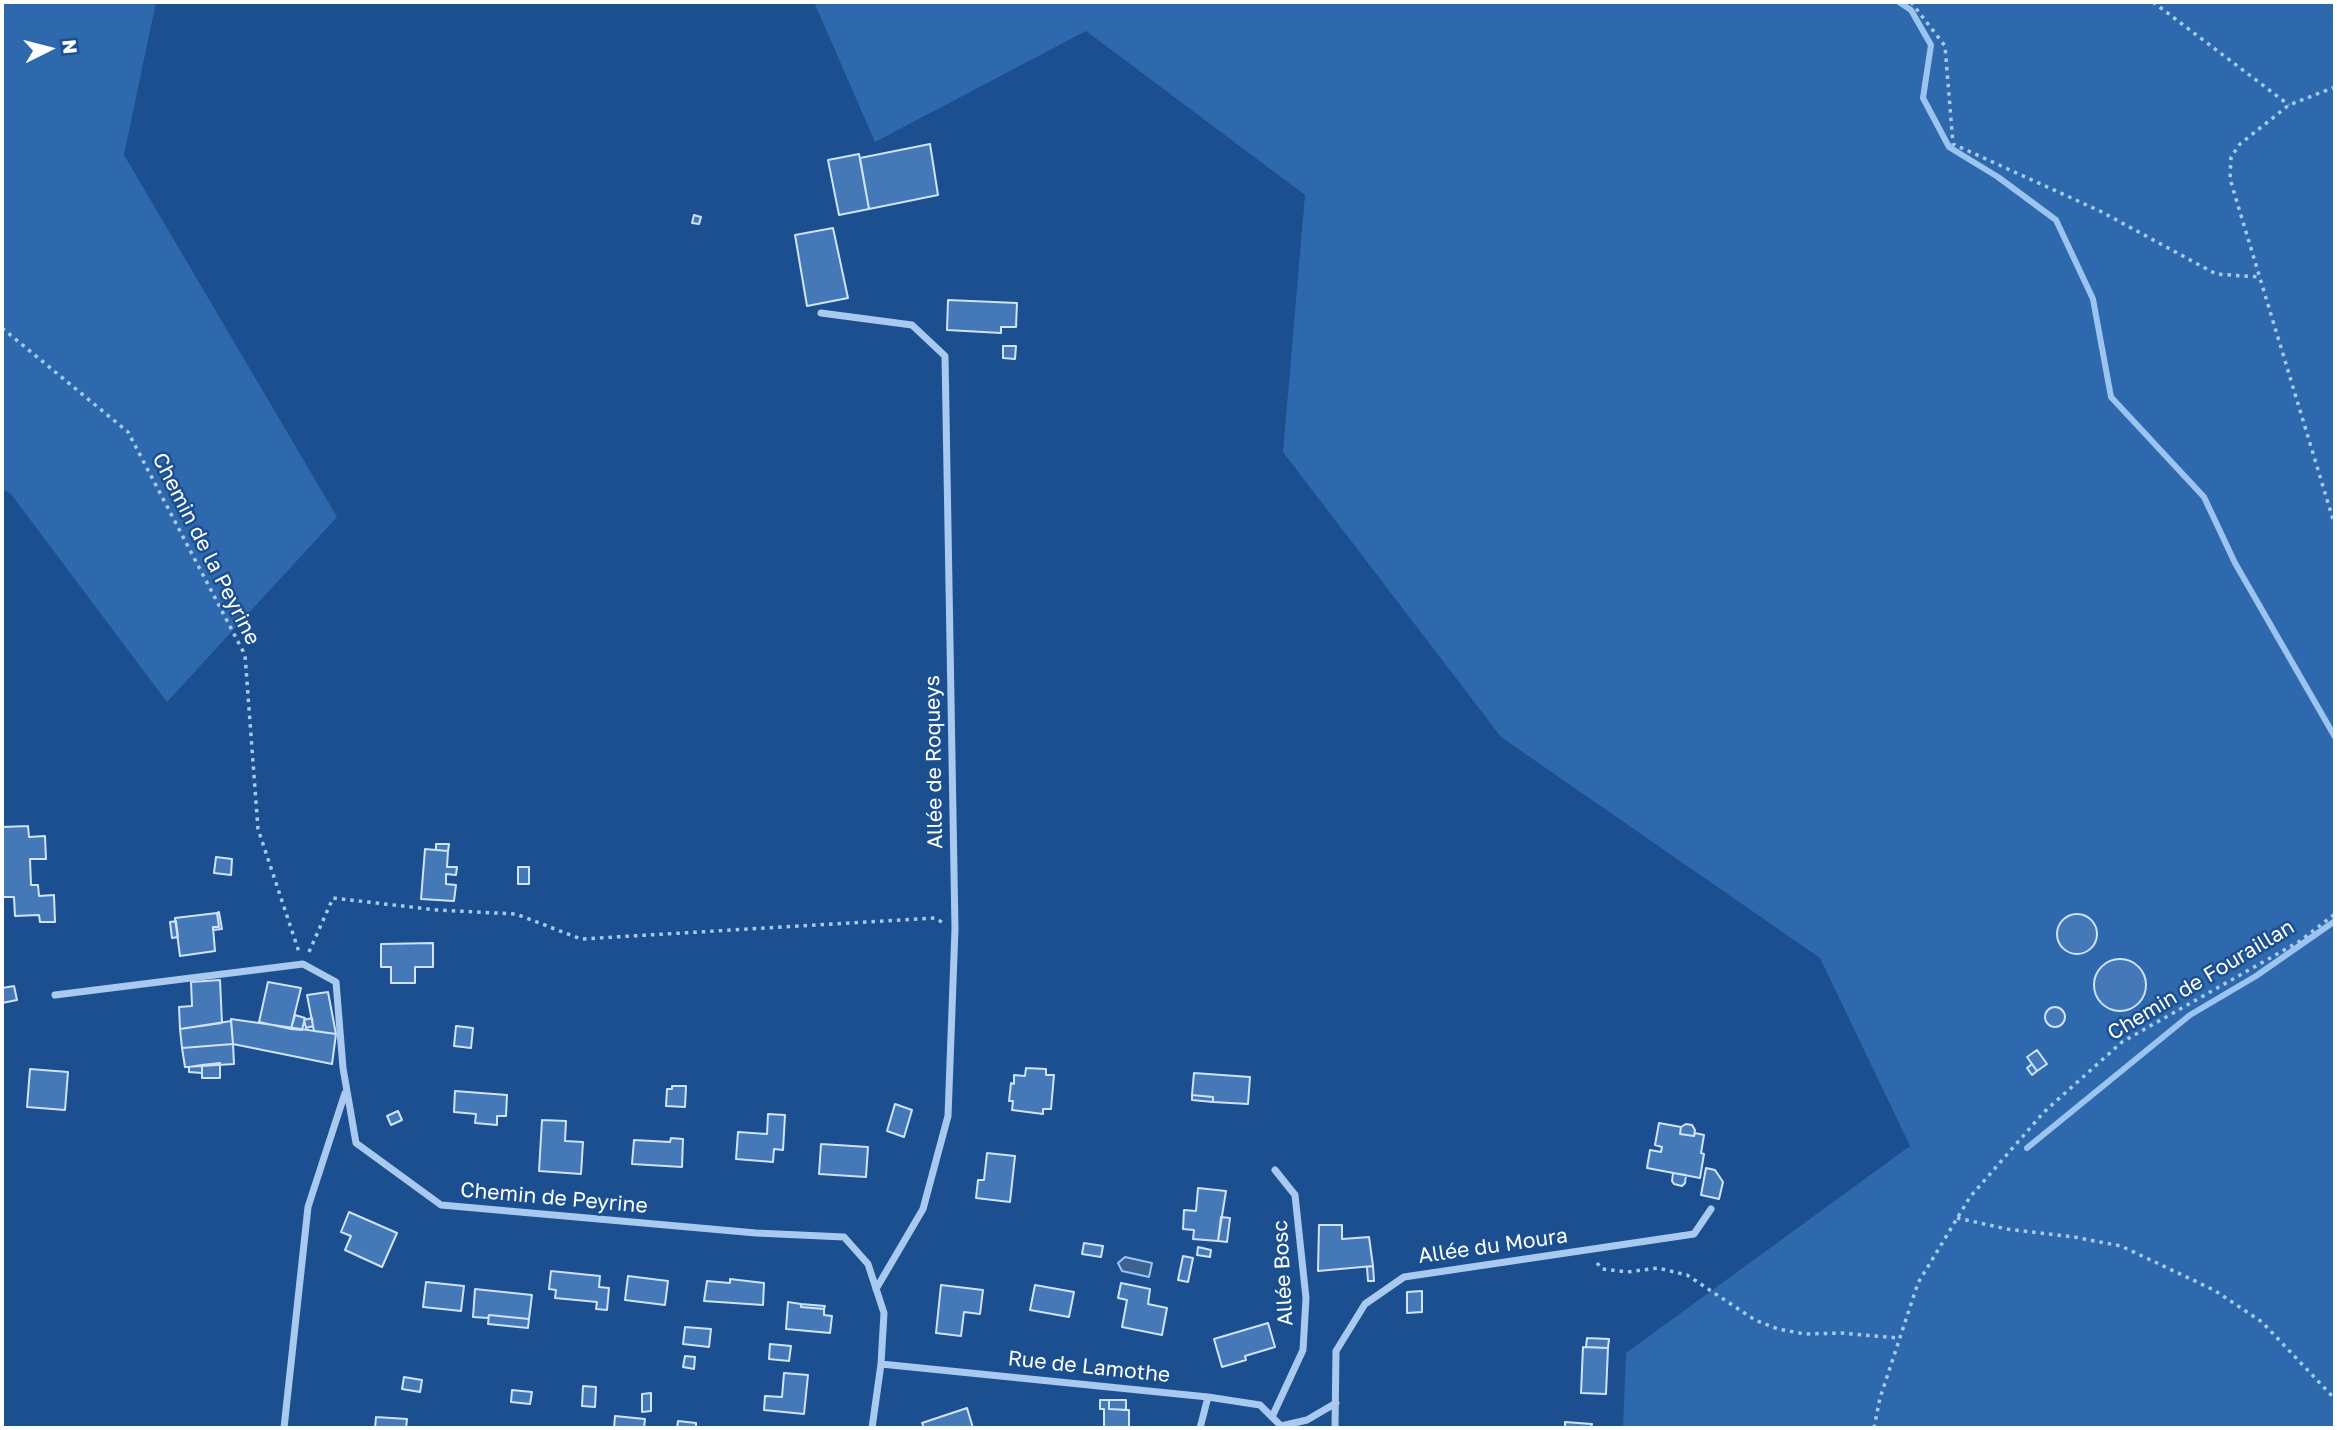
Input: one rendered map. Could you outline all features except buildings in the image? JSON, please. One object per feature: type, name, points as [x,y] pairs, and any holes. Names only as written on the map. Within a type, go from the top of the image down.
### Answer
[{"type":"street","name":"Allée de Roqueys","points":[[821,313],[912,325],[945,356],[955,929],[948,1116],[923,1209],[876,1289]]},
{"type":"street","points":[[55,995],[303,964]]},
{"type":"street","name":"Chemin de Peyrine","points":[[303,964],[335,982],[346,1090],[356,1143],[441,1205],[756,1233],[844,1237],[868,1264],[884,1313],[881,1364],[872,1428]]},
{"type":"street","points":[[284,1428],[308,1207],[346,1090]]},
{"type":"street","name":"Allée Bosc","points":[[1272,1417],[1303,1350],[1306,1298],[1295,1195],[1275,1170]]},
{"type":"street","name":"Allée du Moura","points":[[1335,1428],[1336,1351],[1364,1304],[1404,1277],[1694,1234],[1711,1209]]},
{"type":"street","name":"Rue de Lamothe","points":[[881,1364],[1208,1397],[1260,1405],[1282,1427]]},
{"type":"street","points":[[1200,1428],[1208,1397]]},
{"type":"street","points":[[1282,1427],[1307,1420],[1335,1404]]},
{"type":"path","points":[[1911,2],[1945,46],[1953,144],[2100,211],[2216,274],[2261,277]]},
{"type":"path","points":[[2153,2],[2289,105]]},
{"type":"path","points":[[2335,86],[2289,105],[2240,144],[2231,157],[2230,179],[2335,526]]},
{"type":"path","name":"Chemin de la Peyrine","points":[[2,328],[128,432],[245,655],[258,829],[303,964]]},
{"type":"path","points":[[303,964],[333,898],[437,910],[516,914],[581,939],[935,918],[955,929]]},
{"type":"path","name":"Chemin de Fouraillan","points":[[1874,1428],[1880,1398],[1918,1283],[1970,1197],[2044,1112],[2122,1042],[2300,941],[2334,915]]},
{"type":"path","points":[[1956,1217],[2007,1229],[2121,1246],[2214,1290],[2262,1322],[2335,1399]]},
{"type":"path","points":[[1587,1250],[1602,1269],[1628,1272],[1658,1268],[1687,1275],[1755,1320],[1778,1329],[1805,1334],[1841,1333],[1899,1338]]},
{"type":"shaded area","points":[[2,2],[156,2],[124,155],[337,517],[167,702],[11,494],[2,489]]},
{"type":"shaded area","points":[[814,2],[2335,2],[2335,1428],[1623,1428],[1626,1353],[1910,1146],[1820,958],[1501,737],[1283,452],[1305,195],[1086,31],[875,142]]},
{"type":"shaded area","points":[[1125,1257],[1152,1263],[1149,1277],[1122,1271],[1118,1263]]},
{"type":"waterway","points":[[1899,2],[1911,10],[1931,45],[1923,98],[1949,147],[1998,177],[2056,220],[2093,299],[2111,397],[2204,497],[2235,563],[2335,737]]},
{"type":"waterway","points":[[2027,1148],[2190,1015],[2256,976],[2335,921]]}]
